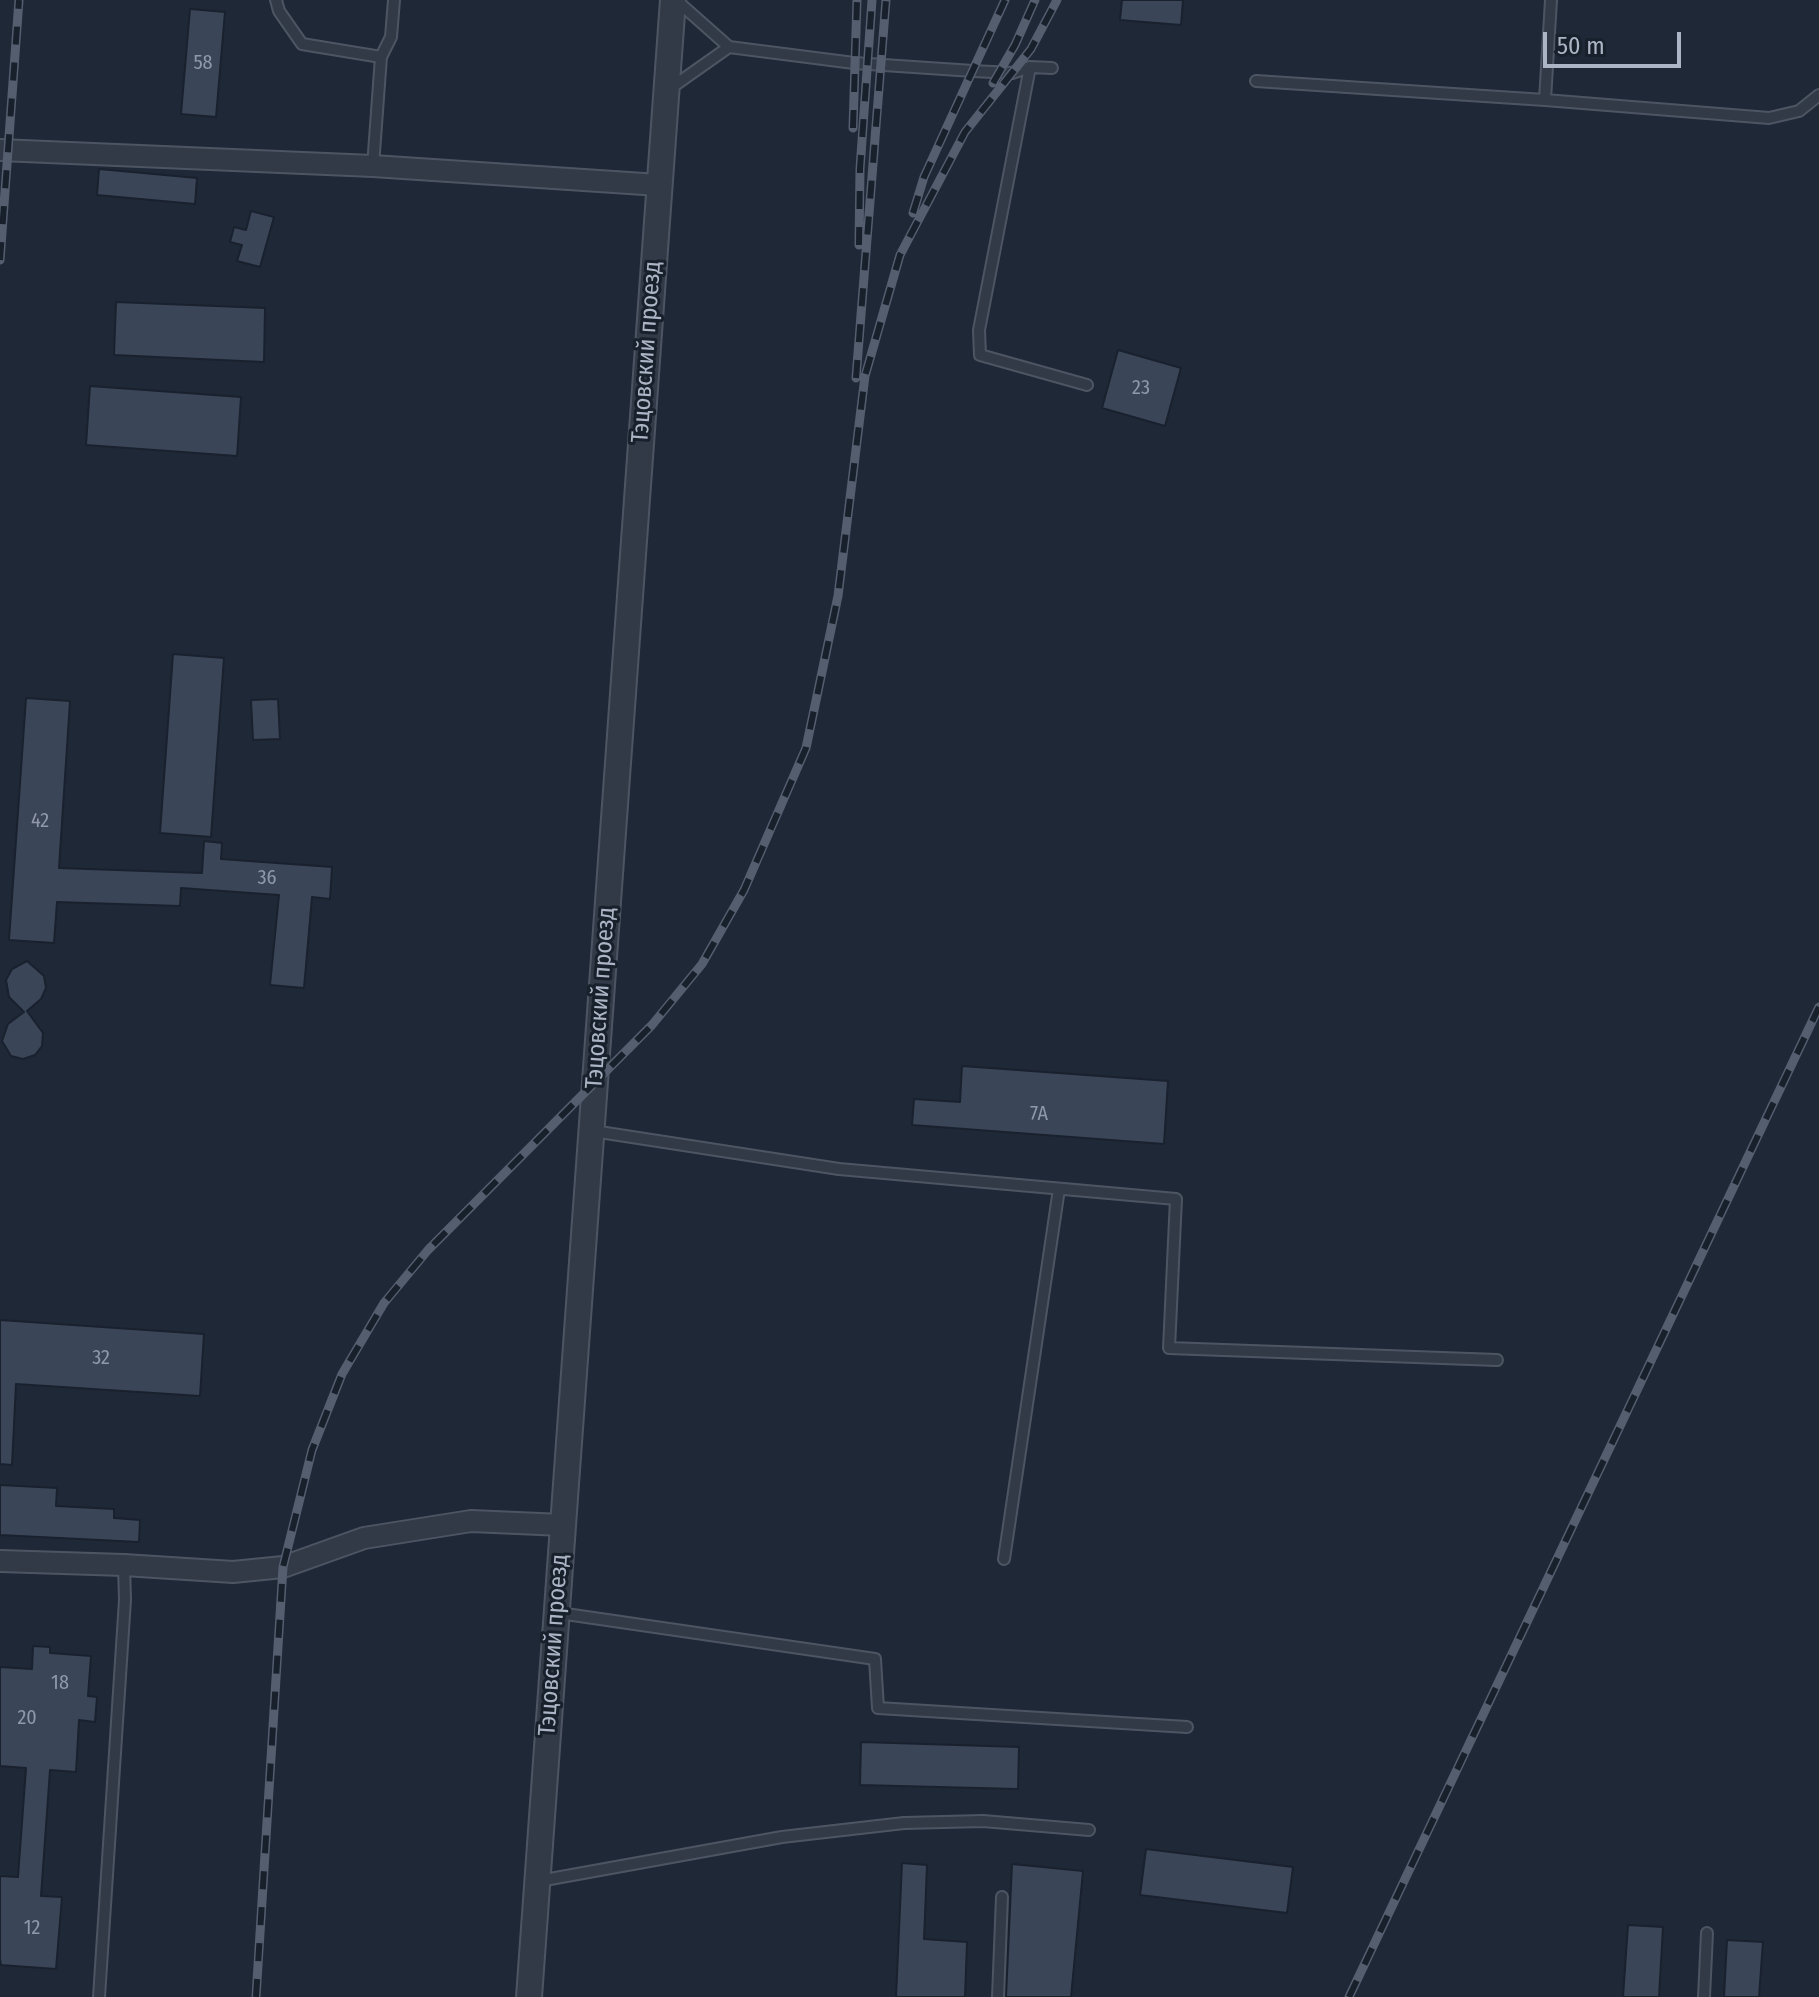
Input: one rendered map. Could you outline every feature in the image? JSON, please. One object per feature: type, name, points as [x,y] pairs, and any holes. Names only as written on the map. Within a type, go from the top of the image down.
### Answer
[{"type":"street","name":"Тэцовский проезд","points":[[529,1997],[659,185],[675,0]]},
{"type":"street","points":[[0,150],[373,166],[659,185]]},
{"type":"street","points":[[0,1561],[233,1572],[283,1567],[364,1538],[471,1521],[563,1525]]},
{"type":"lane","points":[[276,0],[279,11],[302,44],[381,57]]},
{"type":"lane","points":[[373,166],[381,57],[391,37],[394,0]]},
{"type":"lane","points":[[675,0],[729,47],[854,63],[1012,73],[1030,67],[1052,68]]},
{"type":"lane","points":[[1545,100],[1551,0]]},
{"type":"lane","points":[[666,91],[729,47]]},
{"type":"lane","points":[[1030,67],[979,330],[980,355],[1087,385]]},
{"type":"lane","points":[[1256,81],[1769,118],[1799,111],[1819,95]]},
{"type":"lane","points":[[591,1131],[839,1169],[1176,1199],[1169,1348],[1497,1360]]},
{"type":"lane","points":[[1004,1559],[1059,1189]]},
{"type":"lane","points":[[99,1997],[125,1600],[124,1565]]},
{"type":"lane","points":[[557,1612],[875,1659],[878,1708],[1187,1727]]},
{"type":"lane","points":[[537,1882],[782,1837],[904,1823],[983,1821],[1089,1830]]},
{"type":"lane","points":[[998,1997],[1002,1897]]},
{"type":"lane","points":[[1704,1997],[1707,1933]]},
{"type":"building","points":[[1122,0],[1183,0],[1181,25],[1120,20]]},
{"type":"building","points":[[190,9],[225,12],[216,117],[181,114]]},
{"type":"building","points":[[99,169],[197,178],[195,204],[97,195]]},
{"type":"building","points":[[251,211],[274,217],[260,267],[237,261],[242,245],[230,242],[234,227],[246,230]]},
{"type":"building","points":[[116,302],[265,308],[264,362],[114,355]]},
{"type":"building","points":[[1118,350],[1181,368],[1165,426],[1102,408]]},
{"type":"building","points":[[90,386],[241,397],[237,456],[86,445]]},
{"type":"building","points":[[173,654],[224,658],[211,837],[160,833]]},
{"type":"building","points":[[26,698],[70,701],[59,868],[202,873],[204,841],[222,843],[221,859],[332,867],[330,899],[312,897],[304,988],[270,985],[279,895],[181,888],[180,906],[57,902],[54,943],[9,940]]},
{"type":"building","points":[[278,699],[280,739],[253,740],[251,700]]},
{"type":"building","points":[[27,961],[44,976],[46,988],[41,999],[27,1011],[43,1033],[42,1046],[35,1055],[23,1059],[11,1056],[2,1041],[8,1024],[24,1012],[9,997],[6,980],[12,969]]},
{"type":"building","points":[[962,1066],[1168,1081],[1164,1144],[912,1125],[914,1099],[960,1102]]},
{"type":"building","points":[[0,1320],[204,1334],[200,1396],[16,1384],[12,1465],[0,1464]]},
{"type":"building","points":[[0,1485],[57,1488],[56,1506],[114,1509],[114,1518],[140,1520],[139,1542],[0,1535]]},
{"type":"building","points":[[33,1646],[50,1647],[50,1653],[91,1656],[88,1696],[97,1697],[95,1722],[79,1720],[76,1772],[50,1770],[41,1896],[62,1897],[56,1969],[1,1965],[0,1959],[0,1876],[18,1877],[26,1768],[0,1766],[0,1667],[32,1669]]},
{"type":"building","points":[[861,1742],[1019,1747],[1018,1789],[860,1785]]},
{"type":"building","points":[[1146,1849],[1293,1867],[1287,1913],[1140,1895]]},
{"type":"building","points":[[902,1863],[927,1865],[924,1939],[967,1942],[965,1997],[896,1997]]},
{"type":"building","points":[[1012,1864],[1083,1871],[1071,1997],[1006,1997]]},
{"type":"building","points":[[1628,1925],[1663,1927],[1659,1997],[1623,1997]]},
{"type":"building","points":[[1727,1940],[1763,1942],[1759,1997],[1724,1997]]},
{"type":"railway","points":[[0,260],[19,0]]},
{"type":"railway","points":[[853,128],[857,0]]},
{"type":"railway","points":[[859,245],[860,169],[872,0]]},
{"type":"railway","points":[[856,378],[886,0]]},
{"type":"railway","points":[[913,213],[924,177],[1005,0]]},
{"type":"railway","points":[[993,83],[1015,45],[1035,0]]},
{"type":"railway","points":[[256,1997],[283,1567],[312,1450],[342,1374],[384,1303],[428,1250],[652,1025],[702,964],[744,890],[806,748],[838,596],[865,376],[900,255],[965,132],[1031,49],[1057,0]]},
{"type":"railway","points":[[1349,1997],[1819,1007]]}]
